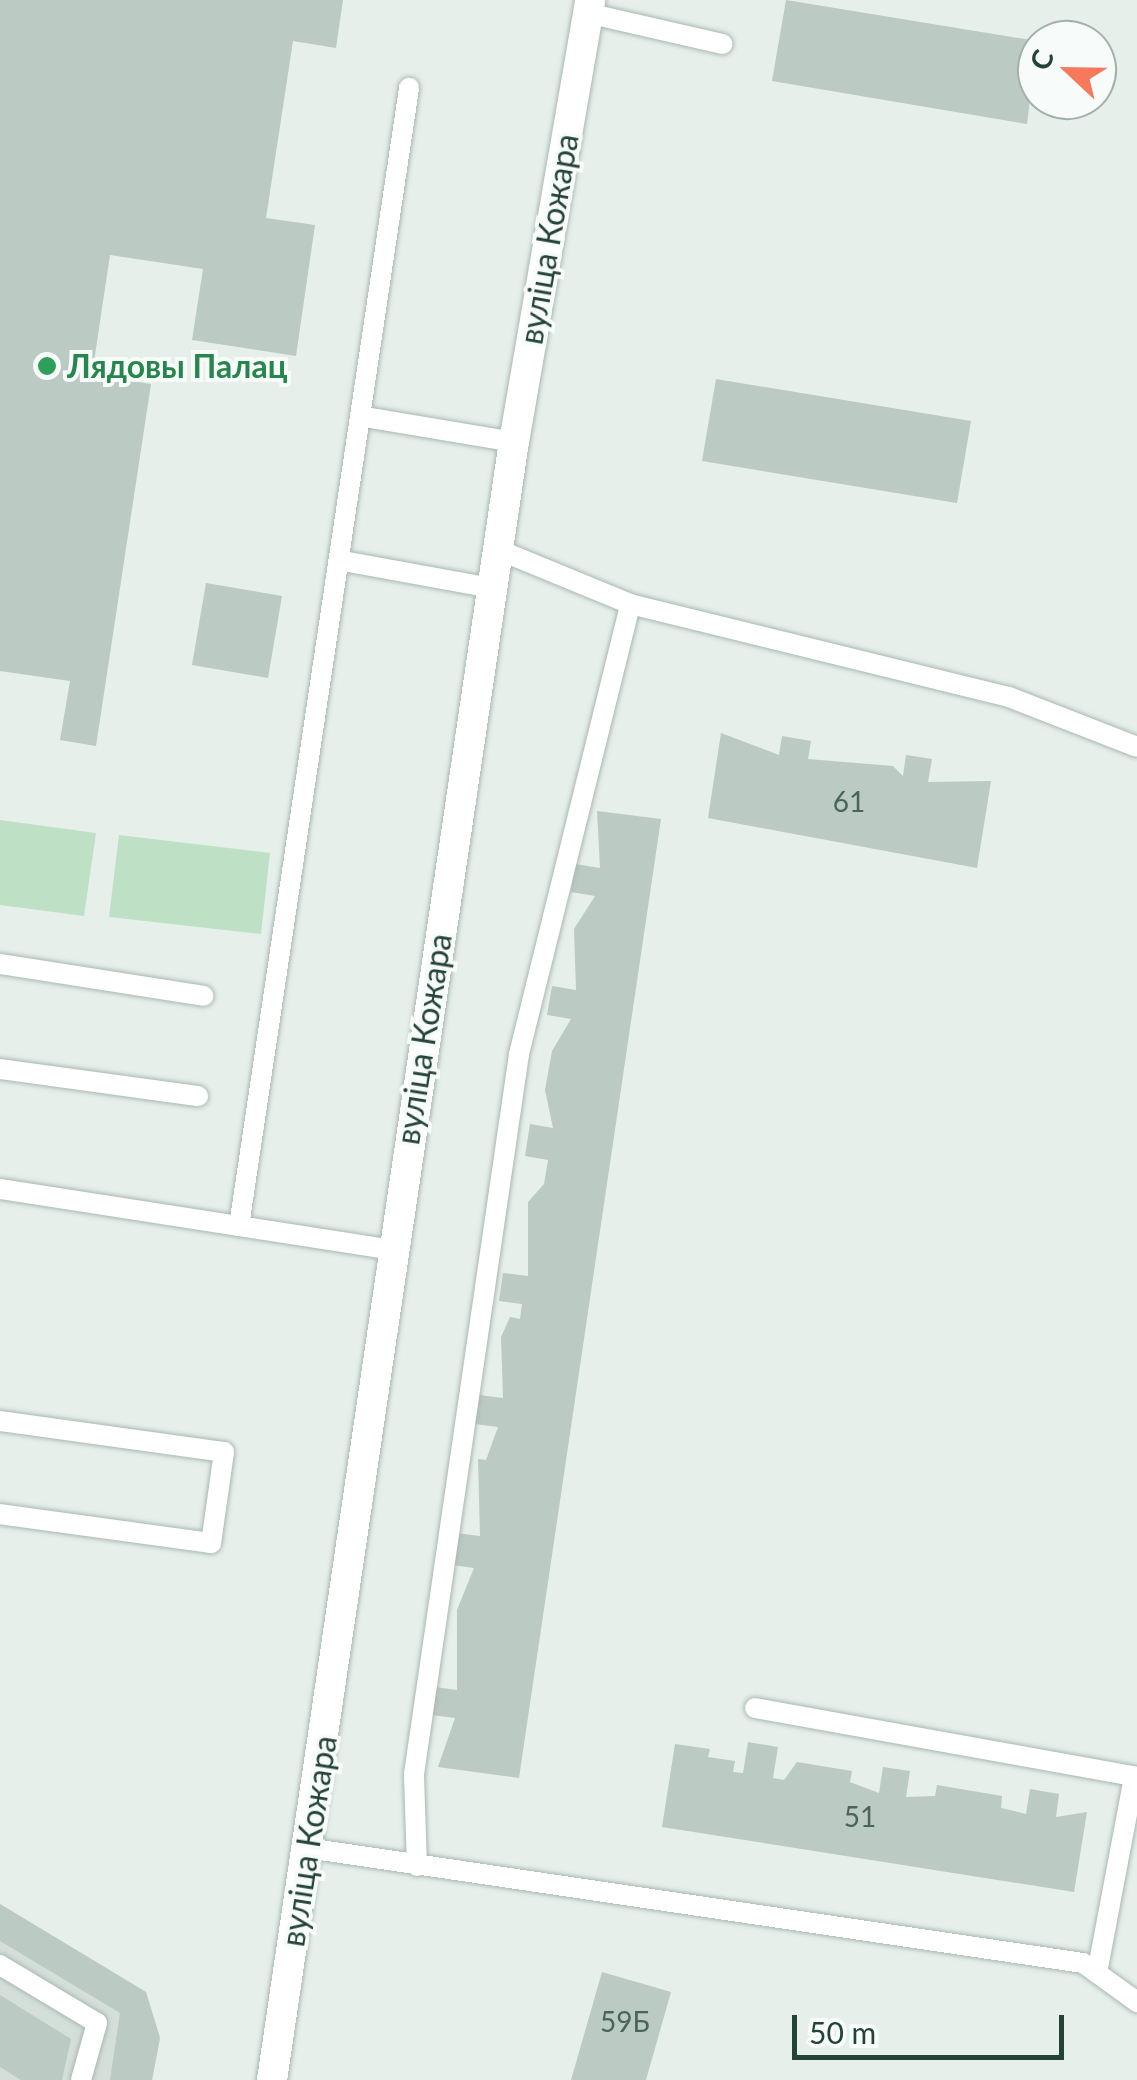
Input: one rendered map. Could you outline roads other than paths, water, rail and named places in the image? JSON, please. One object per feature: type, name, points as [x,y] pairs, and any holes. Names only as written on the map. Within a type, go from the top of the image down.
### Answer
[{"type":"street","name":"вуліца Кожара","points":[[272,2080],[514,442],[588,6]]},
{"type":"lane","points":[[588,6],[722,44]]},
{"type":"lane","points":[[239,1226],[365,416],[409,88]]},
{"type":"lane","points":[[365,416],[514,442]]},
{"type":"lane","points":[[499,550],[630,604],[1008,697],[1137,748]]},
{"type":"lane","points":[[343,561],[492,588]]},
{"type":"lane","points":[[417,1866],[414,1774],[519,1054],[630,604]]},
{"type":"lane","points":[[0,964],[204,996]]},
{"type":"lane","points":[[0,1069],[198,1096]]},
{"type":"lane","points":[[0,1188],[392,1250]]},
{"type":"lane","points":[[0,1421],[224,1452],[211,1543],[0,1514]]},
{"type":"lane","points":[[755,1708],[1136,1777],[1097,1973]]},
{"type":"lane","points":[[307,1848],[1083,1963],[1137,2002]]},
{"type":"lane","points":[[0,1965],[97,2023],[81,2080]]},
{"type":"place","name":"Лядовы Палац","points":[[47,366]]}]
